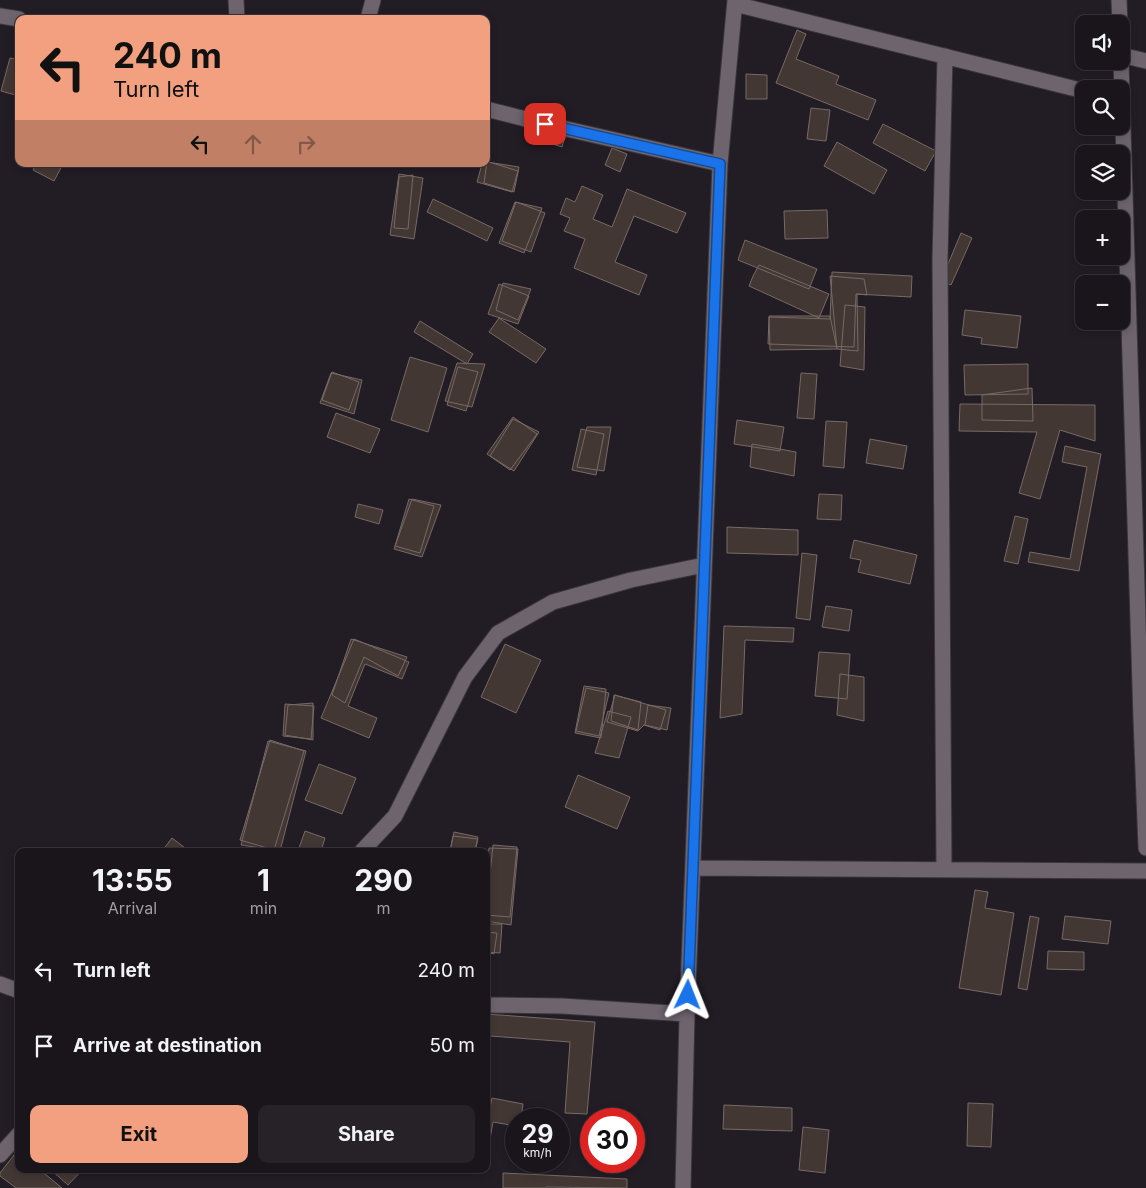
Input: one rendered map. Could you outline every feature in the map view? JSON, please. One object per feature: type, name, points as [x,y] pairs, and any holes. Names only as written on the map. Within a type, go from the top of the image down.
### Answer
[{"type":"street","points":[[236,0],[237,15]]},
{"type":"street","points":[[369,15],[373,0]]},
{"type":"street","points":[[1119,0],[1120,15]]},
{"type":"street","points":[[683,1188],[687,1014],[720,164],[735,2],[1075,89]]},
{"type":"street","points":[[0,16],[15,18]]},
{"type":"street","points":[[944,869],[940,259],[945,56]]},
{"type":"street","points":[[1130,57],[1146,61]]},
{"type":"street","points":[[490,110],[720,164]]},
{"type":"street","points":[[1122,135],[1140,719],[1146,848]]},
{"type":"street","points":[[365,848],[394,816],[465,677],[498,634],[553,602],[631,580],[704,565]]},
{"type":"street","points":[[693,868],[1146,871]]},
{"type":"street","points":[[0,984],[15,990]]},
{"type":"street","points":[[490,1005],[562,1006],[687,1014]]},
{"type":"street","points":[[0,1155],[15,1138]]},
{"type":"building","points":[[797,30],[806,34],[796,59],[839,76],[836,84],[876,100],[868,120],[776,83]]},
{"type":"building","points":[[10,58],[15,59],[15,95],[1,91]]},
{"type":"building","points":[[746,74],[767,75],[767,99],[746,99]]},
{"type":"building","points":[[811,108],[830,110],[826,141],[807,139]]},
{"type":"building","points":[[883,124],[936,151],[925,171],[873,143]]},
{"type":"building","points":[[529,126],[565,137],[562,147],[527,136]]},
{"type":"building","points":[[837,142],[887,170],[874,194],[824,166]]},
{"type":"building","points":[[612,148],[627,154],[620,172],[605,165]]},
{"type":"building","points":[[490,162],[518,171],[512,192],[477,182],[481,167],[490,167]]},
{"type":"building","points":[[490,162],[519,167],[514,192],[484,183],[486,167],[490,167]]},
{"type":"building","points":[[34,167],[61,167],[54,181],[33,170]]},
{"type":"building","points":[[399,174],[423,178],[414,239],[390,235]]},
{"type":"building","points":[[413,175],[408,229],[394,228],[399,177]]},
{"type":"building","points":[[582,186],[603,195],[593,219],[612,227],[627,189],[686,213],[677,233],[634,216],[615,262],[647,275],[639,295],[574,268],[585,239],[564,231],[570,218],[560,214],[566,198],[575,202]]},
{"type":"building","points":[[433,199],[493,228],[487,241],[427,212]]},
{"type":"building","points":[[515,202],[542,208],[524,253],[499,243]]},
{"type":"building","points":[[516,202],[545,213],[531,252],[502,241]]},
{"type":"building","points":[[827,210],[828,238],[785,239],[784,211]]},
{"type":"building","points":[[961,233],[972,238],[951,285],[941,281]]},
{"type":"building","points":[[745,240],[817,269],[809,289],[738,260]]},
{"type":"building","points":[[759,265],[829,294],[819,318],[749,286]]},
{"type":"building","points":[[832,272],[912,276],[911,297],[856,294],[854,347],[768,344],[769,317],[830,319]]},
{"type":"building","points":[[830,276],[864,279],[867,295],[857,294],[858,351],[837,349]]},
{"type":"building","points":[[503,283],[531,289],[518,320],[496,310]]},
{"type":"building","points":[[499,284],[529,296],[518,324],[488,314]]},
{"type":"building","points":[[845,305],[865,307],[864,370],[840,366]]},
{"type":"building","points":[[965,310],[1021,316],[1017,348],[981,344],[982,338],[962,335]]},
{"type":"building","points":[[769,316],[830,316],[837,349],[770,350]]},
{"type":"building","points":[[499,318],[546,349],[536,363],[489,332]]},
{"type":"building","points":[[420,321],[473,354],[467,364],[414,332]]},
{"type":"building","points":[[410,357],[447,368],[428,432],[391,420]]},
{"type":"building","points":[[457,363],[485,364],[472,407],[445,401]]},
{"type":"building","points":[[1028,364],[1028,394],[965,395],[964,365]]},
{"type":"building","points":[[458,367],[478,372],[466,411],[447,405]]},
{"type":"building","points":[[332,372],[359,382],[349,410],[322,400]]},
{"type":"building","points":[[331,373],[362,380],[354,414],[320,403]]},
{"type":"building","points":[[801,373],[817,374],[814,419],[797,418]]},
{"type":"building","points":[[1032,388],[1033,421],[982,420],[982,395]]},
{"type":"building","points":[[960,404],[1095,405],[1095,441],[1060,430],[1040,499],[1019,493],[1037,432],[959,431]]},
{"type":"building","points":[[336,413],[380,429],[370,453],[327,437]]},
{"type":"building","points":[[513,417],[537,434],[510,470],[487,454]]},
{"type":"building","points":[[513,419],[539,432],[514,471],[490,456]]},
{"type":"building","points":[[737,420],[784,427],[780,451],[734,444]]},
{"type":"building","points":[[826,421],[847,422],[844,468],[823,466]]},
{"type":"building","points":[[587,427],[611,427],[604,471],[577,467]]},
{"type":"building","points":[[581,429],[604,434],[596,475],[572,470]]},
{"type":"building","points":[[870,439],[907,446],[903,469],[866,463]]},
{"type":"building","points":[[752,444],[796,452],[794,476],[750,467]]},
{"type":"building","points":[[1065,446],[1101,454],[1079,571],[1028,562],[1030,552],[1070,559],[1087,467],[1062,462]]},
{"type":"building","points":[[819,494],[842,495],[841,520],[817,519]]},
{"type":"building","points":[[409,499],[434,506],[420,553],[395,546]]},
{"type":"building","points":[[412,499],[441,505],[422,557],[394,549]]},
{"type":"building","points":[[358,504],[383,510],[379,524],[355,517]]},
{"type":"building","points":[[1015,516],[1028,519],[1018,564],[1004,561]]},
{"type":"building","points":[[727,527],[798,530],[798,555],[727,553]]},
{"type":"building","points":[[854,540],[917,555],[910,584],[858,572],[861,560],[850,558]]},
{"type":"building","points":[[802,553],[817,555],[810,620],[796,618]]},
{"type":"building","points":[[826,606],[852,610],[849,631],[822,627]]},
{"type":"building","points":[[724,626],[794,628],[793,642],[745,640],[742,714],[720,718]]},
{"type":"building","points":[[351,639],[407,657],[398,676],[364,657],[345,703],[332,695]]},
{"type":"building","points":[[354,639],[409,662],[402,679],[365,664],[348,706],[377,718],[369,738],[321,718]]},
{"type":"building","points":[[505,644],[541,660],[516,713],[481,697]]},
{"type":"building","points":[[819,652],[850,654],[847,699],[815,696]]},
{"type":"building","points":[[840,674],[864,677],[864,721],[837,715]]},
{"type":"building","points":[[584,686],[606,689],[601,738],[575,733]]},
{"type":"building","points":[[586,688],[609,693],[599,736],[576,731]]},
{"type":"building","points":[[614,695],[641,702],[638,730],[611,721]]},
{"type":"building","points":[[615,695],[666,710],[660,730],[644,725],[638,731],[607,722]]},
{"type":"building","points":[[313,703],[313,740],[285,735],[288,705]]},
{"type":"building","points":[[285,704],[314,706],[311,739],[283,736]]},
{"type":"building","points":[[648,705],[671,708],[667,730],[645,725]]},
{"type":"building","points":[[608,711],[631,717],[619,758],[595,753]]},
{"type":"building","points":[[270,740],[304,751],[275,848],[267,848],[240,840]]},
{"type":"building","points":[[268,741],[306,751],[281,848],[260,848],[241,845]]},
{"type":"building","points":[[319,764],[356,778],[342,814],[305,800]]},
{"type":"building","points":[[578,775],[630,797],[617,829],[565,807]]},
{"type":"building","points":[[305,831],[325,838],[322,848],[299,848]]},
{"type":"building","points":[[454,832],[478,837],[476,848],[451,848]]},
{"type":"building","points":[[453,836],[478,839],[476,848],[451,848]]},
{"type":"building","points":[[172,838],[185,848],[164,848]]},
{"type":"building","points":[[493,845],[517,847],[510,917],[490,915],[490,875]]},
{"type":"building","points":[[490,848],[518,849],[511,925],[490,922]]},
{"type":"building","points":[[975,890],[988,892],[985,908],[1014,913],[1001,995],[959,988]]},
{"type":"building","points":[[1030,916],[1039,918],[1027,990],[1018,988]]},
{"type":"building","points":[[1065,916],[1111,921],[1108,944],[1062,939]]},
{"type":"building","points":[[490,924],[502,924],[500,953],[490,952]]},
{"type":"building","points":[[490,932],[497,933],[494,954],[490,953]]},
{"type":"building","points":[[1048,951],[1084,952],[1084,970],[1047,969]]},
{"type":"building","points":[[490,1014],[595,1022],[588,1108],[580,1108],[580,1114],[570,1113],[570,1108],[565,1108],[570,1042],[490,1036]]},
{"type":"building","points":[[492,1098],[523,1104],[522,1108],[505,1108],[505,1124],[493,1122],[490,1139],[490,1108]]},
{"type":"building","points":[[968,1103],[993,1104],[991,1147],[967,1146]]},
{"type":"building","points":[[724,1105],[792,1108],[792,1131],[723,1129]]},
{"type":"building","points":[[803,1127],[829,1130],[825,1173],[799,1170]]},
{"type":"building","points":[[15,1154],[15,1173],[44,1173],[62,1188],[16,1188],[0,1176],[0,1173]]},
{"type":"building","points":[[54,1173],[79,1173],[68,1185]]},
{"type":"building","points":[[503,1173],[627,1179],[627,1188],[503,1188]]},
{"type":"route","points":[[545,124],[720,164],[688,995]]}]
